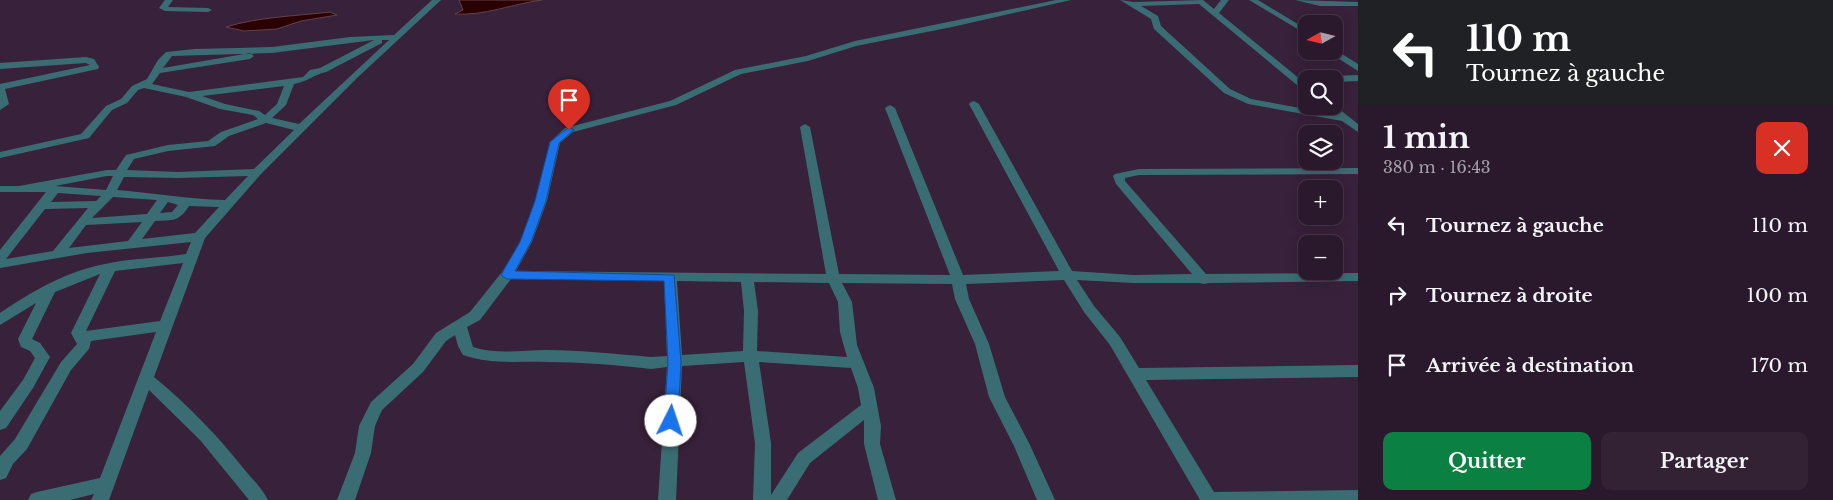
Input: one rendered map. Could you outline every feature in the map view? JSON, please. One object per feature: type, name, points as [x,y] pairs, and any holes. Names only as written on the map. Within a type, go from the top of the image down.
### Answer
[{"type":"street","points":[[169,0],[163,8],[208,10]]},
{"type":"street","points":[[37,500],[103,492],[199,237],[257,172],[392,37],[437,0]]},
{"type":"street","points":[[346,500],[363,453],[366,426],[376,406],[415,372],[437,341],[474,316],[507,275],[526,242],[541,201],[555,142],[569,130],[673,103],[738,72],[808,58],[854,44],[1067,0]]},
{"type":"street","points":[[1214,14],[1225,0]]},
{"type":"street","points":[[1253,0],[1298,27]]},
{"type":"street","points":[[1299,0],[1320,4],[1358,4]]},
{"type":"street","points":[[1128,2],[1199,1],[1298,78]]},
{"type":"street","points":[[1128,2],[1150,14],[1158,27],[1178,48],[1227,91],[1237,97],[1248,101],[1345,119]]},
{"type":"street","points":[[0,155],[85,136],[109,108],[124,101],[135,88],[151,81],[165,56],[169,54],[228,50],[268,50],[392,37]]},
{"type":"street","points":[[189,96],[306,79],[313,72],[324,70],[392,37]]},
{"type":"street","points":[[156,71],[184,68],[255,55],[268,50]]},
{"type":"street","points":[[1343,58],[1358,68]]},
{"type":"street","points":[[0,66],[86,60],[96,67],[0,88],[4,104],[0,107]]},
{"type":"street","points":[[1343,79],[1358,78]]},
{"type":"street","points":[[58,253],[82,222],[109,194],[117,182],[127,159],[132,155],[168,148],[211,144],[226,134],[265,120],[281,104],[290,82]]},
{"type":"street","points":[[144,85],[256,114],[265,120],[292,125],[301,129]]},
{"type":"street","points":[[974,104],[1068,276],[1089,309],[1115,341],[1209,500],[1246,498],[1358,498]]},
{"type":"street","points":[[890,108],[958,280],[962,300],[982,344],[997,397],[1028,458],[1046,500]]},
{"type":"street","points":[[1340,115],[1358,129]]},
{"type":"street","points":[[805,127],[833,278],[845,302],[846,332],[870,407],[873,426],[872,444],[887,500]]},
{"type":"street","points":[[1204,280],[1120,182],[1119,176],[1139,172],[1358,171]]},
{"type":"street","points":[[0,190],[23,188],[98,174],[257,172]]},
{"type":"street","points":[[23,188],[227,204]]},
{"type":"street","points":[[0,258],[55,190]]},
{"type":"street","points":[[132,244],[165,198]]},
{"type":"street","points":[[82,222],[176,215],[186,202]]},
{"type":"street","points":[[42,206],[98,204]]},
{"type":"street","points":[[0,264],[58,253],[199,237]]},
{"type":"street","points":[[0,320],[39,293],[86,274],[110,267],[190,258]]},
{"type":"street","points":[[79,338],[78,333],[110,267]]},
{"type":"street","points":[[507,275],[958,280],[1068,276],[1204,280],[1358,277]]},
{"type":"street","points":[[667,500],[675,362],[670,277]]},
{"type":"street","points":[[746,278],[751,311],[750,356],[754,368],[763,443],[762,500]]},
{"type":"street","points":[[0,423],[28,384],[43,357],[35,347],[26,343],[25,339],[50,288]]},
{"type":"street","points":[[79,338],[164,326]]},
{"type":"street","points":[[460,326],[468,351],[483,356],[507,358],[546,356],[613,358],[651,363],[750,356],[857,363]]},
{"type":"street","points":[[0,473],[7,459],[21,444],[66,366],[84,345],[84,340],[79,338]]},
{"type":"street","points":[[1134,374],[1358,371]]},
{"type":"street","points":[[145,378],[174,401],[259,500]]},
{"type":"street","points":[[777,500],[804,458],[870,407]]},
{"type":"shaded area","points":[[459,0],[542,0],[487,12],[455,14],[463,10]]},
{"type":"shaded area","points":[[330,12],[337,15],[301,21],[277,29],[244,31],[226,27],[264,19]]},
{"type":"route","points":[[569,130],[559,137],[552,149],[541,201],[521,253],[507,275],[670,277],[675,362],[671,421]]}]
